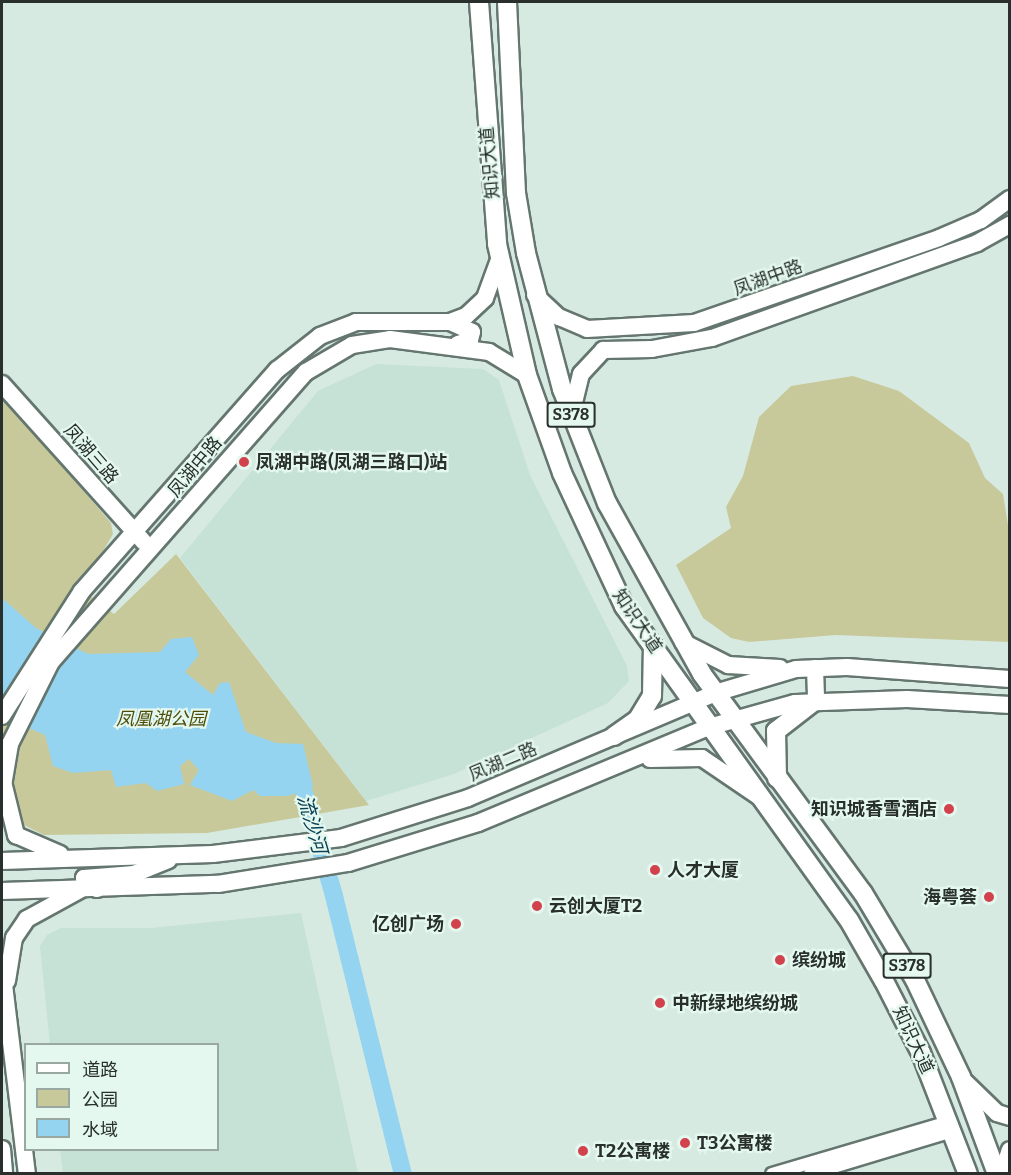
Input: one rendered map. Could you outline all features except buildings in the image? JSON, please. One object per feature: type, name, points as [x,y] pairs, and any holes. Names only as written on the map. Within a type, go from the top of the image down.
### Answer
[{"type":"main road","name":"知识大道","points":[[479,2],[500,257],[527,375],[587,533],[624,606],[849,920],[884,981],[950,1127],[968,1173]]},
{"type":"main road","name":"知识大道","points":[[507,2],[516,193],[535,295],[571,415],[640,570],[683,642],[715,693],[777,780],[870,903],[915,980],[961,1077],[997,1173]]},
{"type":"main road","points":[[614,736],[647,707],[654,685],[653,646]]},
{"type":"main road","points":[[777,780],[776,731],[816,700]]},
{"type":"street","name":"凤湖中路","points":[[535,295],[567,322],[600,330],[672,327],[720,316],[946,235],[1010,199]]},
{"type":"street","points":[[600,330],[591,338],[603,350],[652,349],[712,338],[977,243],[1010,225]]},
{"type":"street","name":"凤湖中路","points":[[2,716],[82,591],[136,535],[230,423],[306,345],[356,322],[450,322],[480,306],[500,257]]},
{"type":"street","points":[[450,322],[472,332],[470,340],[458,344]]},
{"type":"street","name":"凤湖中路","points":[[2,787],[10,744],[51,662],[97,604],[150,550],[271,408],[321,361],[367,341],[458,344],[500,355],[527,375]]},
{"type":"street","points":[[571,415],[581,374],[603,350]]},
{"type":"street","name":"凤湖三路","points":[[2,384],[150,550]]},
{"type":"street","points":[[683,642],[728,665],[796,669]]},
{"type":"street","points":[[815,668],[816,700]]},
{"type":"street","name":"凤湖二路","points":[[2,861],[180,856],[341,838],[468,798],[715,693],[796,669],[815,668],[1010,679]]},
{"type":"street","points":[[2,891],[83,888],[105,891],[298,873],[348,863],[478,823],[709,727],[816,700],[1010,705]]},
{"type":"street","points":[[614,736],[626,763]]},
{"type":"street","points":[[626,763],[695,755],[763,800]]},
{"type":"street","points":[[2,787],[16,835],[30,845],[81,859]]},
{"type":"street","points":[[105,891],[90,887],[84,878],[134,874],[180,856]]},
{"type":"street","points":[[4,999],[20,928],[39,909],[83,888]]},
{"type":"street","points":[[2,968],[24,1150]]},
{"type":"street","points":[[961,1077],[980,1099],[1010,1117]]},
{"type":"street","points":[[772,1173],[950,1127]]},
{"type":"street","points":[[810,1173],[950,1127]]},
{"type":"street","points":[[2,1149],[4,1173]]},
{"type":"street","points":[[1002,1173],[1010,1150]]},
{"type":"street","points":[[24,1151],[27,1173]]},
{"type":"shaded area","points":[[376,364],[483,369],[499,380],[530,475],[627,666],[629,681],[608,703],[454,774],[366,801],[180,558],[318,391]]},
{"type":"shaded area","points":[[301,913],[358,1173],[63,1173],[60,1151],[219,1151],[219,1043],[50,1043],[40,946],[47,935],[61,928],[151,928]]},
{"type":"green space","points":[[853,376],[899,391],[969,443],[985,478],[1003,494],[1010,538],[1009,642],[836,635],[749,642],[731,638],[703,618],[676,565],[731,528],[726,507],[743,476],[759,417],[791,386]]},
{"type":"green space","name":"凤凰湖公园","points":[[2,395],[111,523],[113,534],[81,589],[114,614],[176,554],[369,805],[207,833],[44,835],[22,824],[16,796],[2,792]]},
{"type":"water","points":[[2,598],[36,628],[88,654],[160,652],[171,639],[192,637],[199,655],[185,672],[213,695],[220,683],[229,682],[246,732],[276,743],[303,744],[313,786],[288,796],[260,796],[253,790],[232,801],[190,785],[199,770],[189,759],[180,766],[184,784],[157,791],[146,783],[116,787],[111,770],[73,773],[53,766],[45,735],[2,716]]},
{"type":"waterway","name":"流沙河","points":[[289,771],[303,789],[334,896],[403,1174]]},
{"type":"place","name":"凤湖中路(凤湖三路口)站","points":[[244,462]]},
{"type":"place","name":"知识城香雪酒店","points":[[949,809]]},
{"type":"place","name":"人才大厦","points":[[655,870]]},
{"type":"place","name":"海粤荟","points":[[989,897]]},
{"type":"place","name":"云创大厦T2","points":[[537,906]]},
{"type":"place","name":"亿创广场","points":[[456,924]]},
{"type":"place","name":"缤纷城","points":[[780,960]]},
{"type":"place","name":"中新绿地缤纷城","points":[[660,1003]]},
{"type":"place","name":"T3公寓楼","points":[[685,1143]]},
{"type":"place","name":"T2公寓楼","points":[[583,1151]]}]
